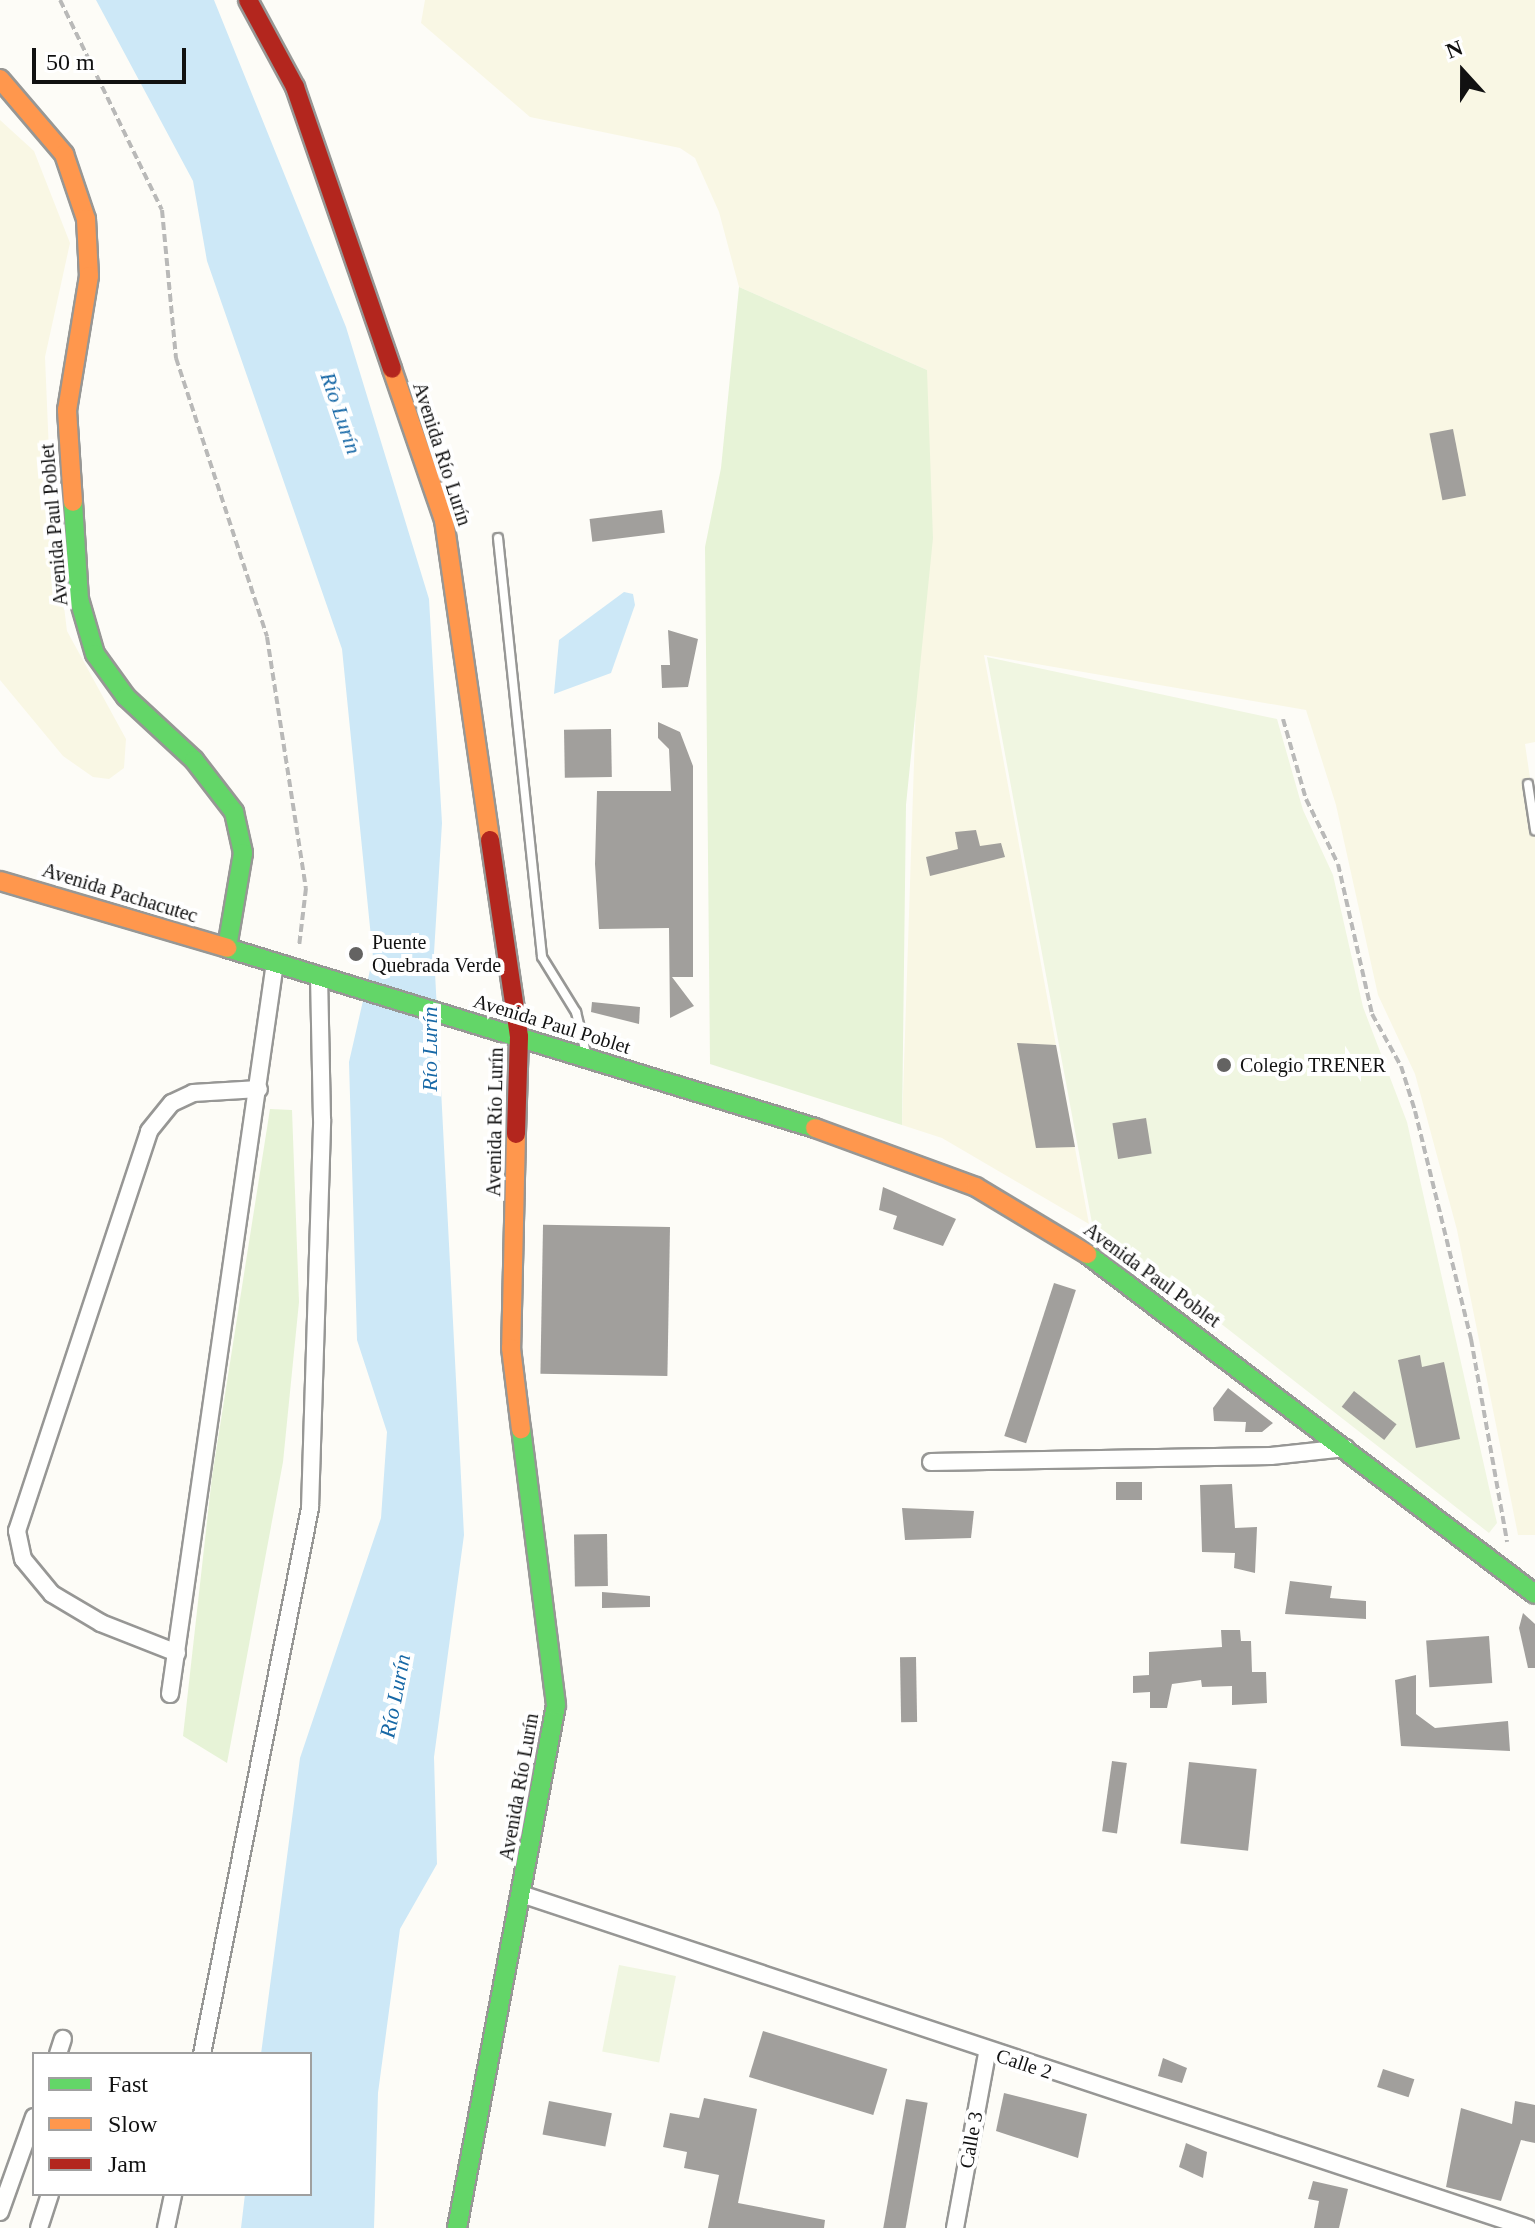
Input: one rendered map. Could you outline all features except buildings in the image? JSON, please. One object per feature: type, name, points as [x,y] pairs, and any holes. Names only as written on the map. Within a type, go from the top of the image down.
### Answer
[{"type":"main road","name":"Avenida Río Lurín","points":[[248,0],[295,87],[444,520],[519,1037],[511,1348],[556,1705],[457,2228]]},
{"type":"main road","name":"Avenida Paul Poblet","points":[[0,79],[31,108],[64,154],[86,219],[89,276],[67,410],[79,599],[95,654],[126,697],[194,760],[234,812],[243,853],[227,948],[876,1147],[976,1187],[1073,1244],[1348,1448],[1535,1594]]},
{"type":"main road","name":"Avenida Pachacutec","points":[[0,881],[227,948]]},
{"type":"street","points":[[170,1694],[275,963]]},
{"type":"street","points":[[202,2052],[310,1508],[322,1119],[319,976]]},
{"type":"street","points":[[177,1653],[101,1623],[52,1594],[23,1559],[17,1531],[149,1131],[172,1103],[193,1093],[259,1089]]},
{"type":"street","points":[[931,1462],[1271,1456],[1348,1448]]},
{"type":"street","name":"Calle 2","points":[[521,1894],[987,2053],[1528,2228]]},
{"type":"street","name":"Calle 3","points":[[955,2228],[987,2053]]},
{"type":"street","points":[[0,2212],[32,2123]]},
{"type":"street","points":[[39,2228],[49,2196]]},
{"type":"street","points":[[166,2228],[173,2196]]},
{"type":"lane","points":[[498,538],[542,957],[576,1012],[587,1058]]},
{"type":"lane","points":[[1528,784],[1535,830]]},
{"type":"path","points":[[60,0],[162,210],[176,358],[267,637],[306,888],[294,969]]},
{"type":"path","points":[[1283,719],[1306,799],[1338,864],[1372,1014],[1401,1066],[1415,1111],[1471,1339],[1506,1524],[1508,1572]]},
{"type":"shaded area","points":[[425,0],[1535,0],[1535,742],[1525,744],[1535,812],[1535,1535],[1518,1535],[1457,1230],[1415,1074],[1378,995],[1336,805],[1306,710],[984,655],[1089,1224],[942,1138],[902,1125],[927,370],[739,287],[719,212],[695,158],[680,148],[530,117],[421,23]]},
{"type":"shaded area","points":[[0,120],[34,151],[70,243],[45,357],[51,500],[67,631],[126,739],[124,768],[109,779],[93,777],[63,756],[0,680]]},
{"type":"green space","points":[[739,287],[927,370],[933,538],[906,805],[902,1125],[710,1064],[705,547],[721,468]]},
{"type":"green space","name":"Colegio TRENER","points":[[987,657],[1277,719],[1303,810],[1333,875],[1363,1007],[1407,1122],[1497,1523],[1489,1533],[1092,1223]]},
{"type":"green space","points":[[270,1109],[292,1110],[299,1302],[283,1462],[227,1763],[183,1736],[212,1477]]},
{"type":"green space","points":[[619,1965],[676,1976],[659,2062],[602,2051]]},
{"type":"water","name":"Río Lurín","points":[[96,0],[214,0],[346,327],[429,599],[442,823],[434,953],[464,1535],[434,1757],[437,1864],[400,1929],[378,2093],[374,2228],[241,2228],[245,2196],[312,2196],[312,2052],[261,2052],[300,1758],[381,1518],[387,1432],[357,1340],[349,1062],[373,957],[342,649],[207,261],[193,181]]},
{"type":"water","points":[[624,592],[633,594],[635,605],[611,673],[554,694],[559,640]]},
{"type":"traffic: fast","points":[[73,502],[79,599],[95,654],[126,697],[194,760],[234,812],[243,853],[227,948],[815,1128]]},
{"type":"traffic: fast","points":[[1087,1254],[1535,1594]]},
{"type":"traffic: fast","points":[[457,2228],[556,1705],[521,1429]]},
{"type":"traffic: slow","points":[[0,79],[64,154],[86,219],[89,276],[67,410],[73,502]]},
{"type":"traffic: slow","points":[[392,369],[444,520],[490,840]]},
{"type":"traffic: slow","points":[[0,881],[227,948]]},
{"type":"traffic: slow","points":[[815,1128],[976,1187],[1087,1254]]},
{"type":"traffic: slow","points":[[516,1134],[511,1348],[521,1429]]},
{"type":"traffic: jam","points":[[248,0],[295,87],[392,369]]},
{"type":"traffic: jam","points":[[490,840],[519,1037],[516,1134]]},
{"type":"place","name":"Puente Quebrada Verde","points":[[356,954]]},
{"type":"place","name":"Colegio TRENER","points":[[1224,1065]]}]
